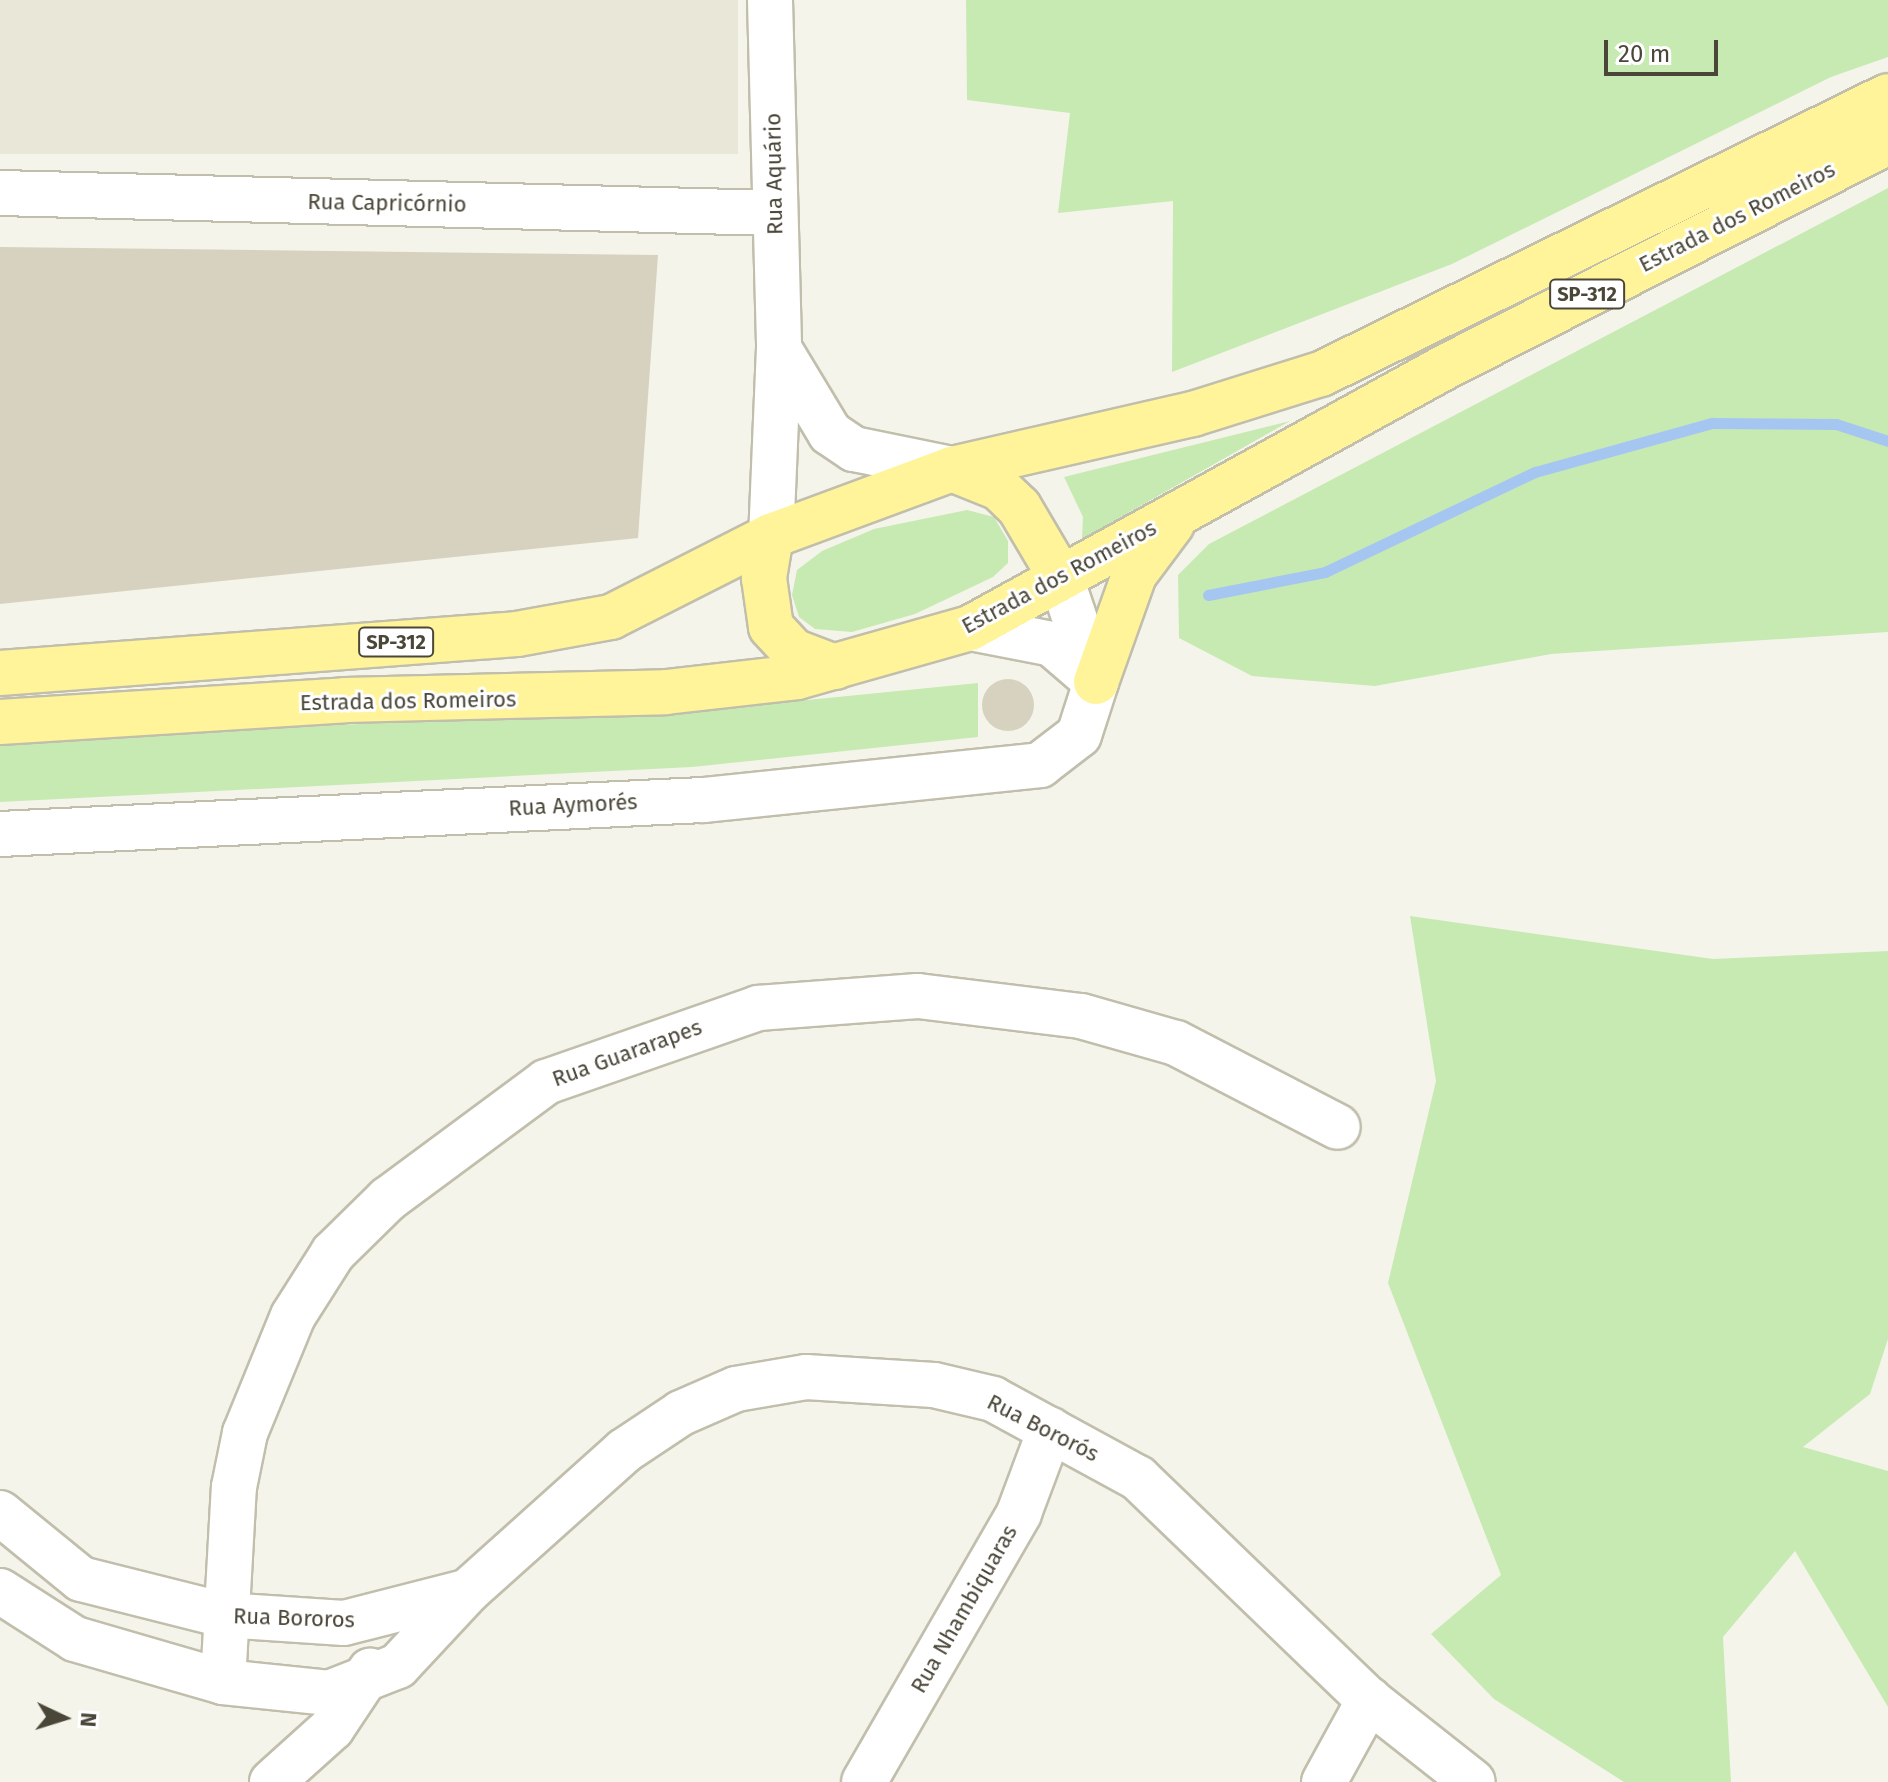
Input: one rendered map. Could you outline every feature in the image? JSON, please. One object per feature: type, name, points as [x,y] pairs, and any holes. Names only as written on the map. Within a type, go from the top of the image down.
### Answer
[{"type":"main road","name":"Estrada dos Romeiros","points":[[0,673],[562,628],[651,603],[771,536],[952,469],[1193,414],[1321,374],[1888,96]]},
{"type":"main road","name":"Estrada dos Romeiros","points":[[0,722],[345,700],[601,697],[835,667],[970,628],[1447,366],[1888,142]]},
{"type":"main road","points":[[952,469],[999,488],[1019,507],[1061,578]]},
{"type":"main road","points":[[1096,682],[1134,575],[1182,510]]},
{"type":"main road","points":[[771,536],[764,578],[771,627],[793,651],[835,667]]},
{"type":"street","name":"Rua Aquário","points":[[770,0],[779,348],[771,536]]},
{"type":"street","name":"Rua Capricórnio","points":[[0,193],[774,213]]},
{"type":"street","points":[[779,348],[830,433],[854,449],[952,469]]},
{"type":"street","points":[[1061,578],[1096,682]]},
{"type":"street","points":[[970,628],[1052,644],[1096,682]]},
{"type":"street","name":"Rua Aymorés","points":[[0,834],[703,800],[1020,768],[1068,749],[1088,716],[1096,682]]},
{"type":"street","name":"Rua Guararapes","points":[[223,1682],[224,1615],[245,1433],[293,1316],[333,1253],[388,1199],[546,1082],[758,1008],[918,996],[1081,1016],[1176,1043],[1338,1127]]},
{"type":"street","name":"Rua Bororós","points":[[468,1591],[624,1451],[681,1413],[736,1389],[806,1377],[934,1385],[993,1399],[1138,1478],[1185,1517],[1369,1700],[1473,1782]]},
{"type":"street","name":"Rua Nhambiquaras","points":[[864,1782],[1019,1513],[1050,1430]]},
{"type":"street","name":"Rua Bororos","points":[[0,1513],[81,1579],[224,1615],[360,1621],[468,1591]]},
{"type":"street","points":[[0,1591],[75,1639],[223,1682],[310,1695],[365,1683],[398,1666],[468,1591]]},
{"type":"street","points":[[282,1773],[332,1728],[365,1683],[360,1621]]},
{"type":"street","points":[[282,1773],[310,1695],[360,1621]]},
{"type":"street","points":[[1324,1782],[1369,1700]]},
{"type":"shaded area","points":[[0,0],[738,0],[738,154],[0,154]]},
{"type":"green space","points":[[966,0],[1888,0],[1888,57],[1831,77],[1452,264],[1172,372],[1173,201],[1058,213],[1070,113],[967,100]]},
{"type":"green space","points":[[1888,188],[1888,632],[1551,654],[1375,686],[1252,676],[1179,638],[1178,575],[1209,544]]},
{"type":"green space","points":[[1290,421],[1082,539],[1083,517],[1064,477]]},
{"type":"green space","points":[[967,510],[994,517],[1008,541],[1008,563],[993,577],[915,614],[852,632],[815,629],[799,617],[792,595],[797,570],[822,551],[874,529]]},
{"type":"green space","points":[[978,683],[978,737],[692,767],[0,802],[0,741],[757,705]]},
{"type":"green space","points":[[1410,916],[1713,959],[1888,951],[1888,1339],[1870,1394],[1803,1447],[1888,1471],[1888,1707],[1795,1551],[1723,1637],[1731,1782],[1624,1782],[1494,1699],[1431,1634],[1501,1575],[1388,1283],[1436,1081]]},
{"type":"building","points":[[0,247],[658,255],[638,538],[0,604]]},
{"type":"building","points":[[1008,679],[1027,686],[1034,705],[1027,724],[1008,731],[989,724],[982,705],[989,686]]},
{"type":"waterway","points":[[1208,595],[1325,572],[1535,472],[1712,423],[1836,424],[1888,441]]}]
